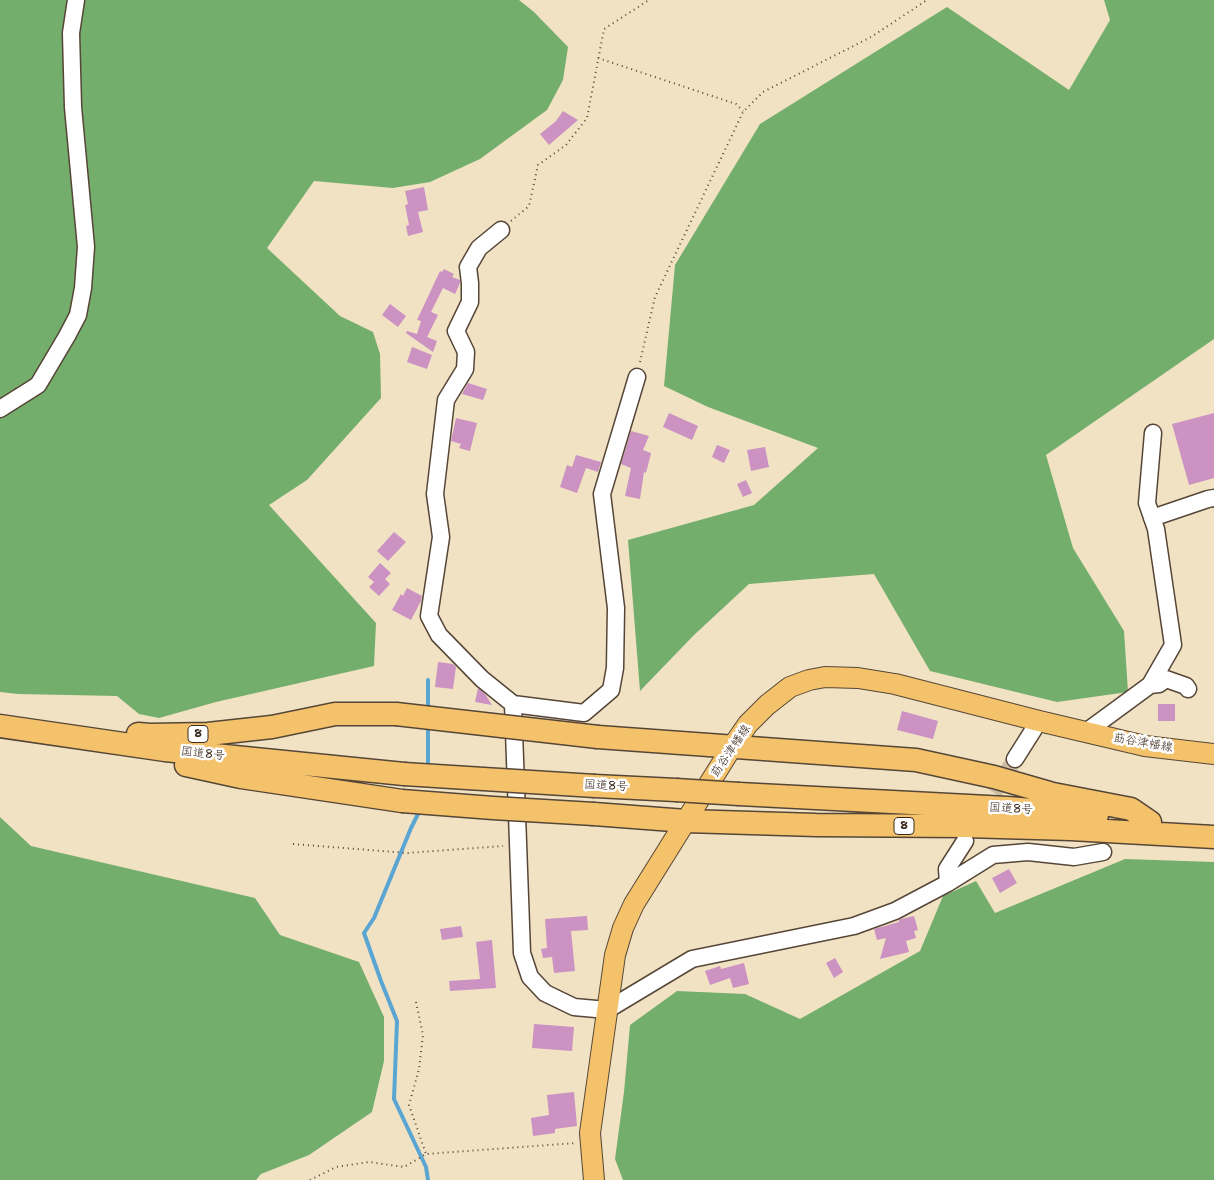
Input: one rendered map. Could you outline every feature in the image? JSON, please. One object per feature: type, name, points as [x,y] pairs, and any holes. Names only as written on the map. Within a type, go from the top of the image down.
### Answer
[{"type":"highway","name":"8","points":[[0,720],[150,735],[208,734],[272,727],[335,714],[396,714],[598,737],[916,760],[994,777],[1053,794],[1131,808],[1150,822]]},
{"type":"highway","name":"国道8号","points":[[0,726],[165,750],[404,774],[1048,811],[1088,814],[1214,831]]},
{"type":"highway","name":"8","points":[[136,746],[165,760],[240,777],[402,801],[686,821],[816,825],[1072,828],[1214,837]]},
{"type":"main road","name":"莇谷津幡線","points":[[594,1180],[590,1133],[615,955],[623,928],[634,904],[732,747],[748,724],[767,705],[790,687],[809,680],[825,677],[858,678],[895,684],[1145,746],[1214,754]]},
{"type":"street","points":[[0,409],[38,385],[78,315],[84,288],[86,247],[73,98],[71,33],[76,0]]},
{"type":"street","points":[[501,230],[479,248],[468,267],[470,302],[456,332],[466,352],[465,369],[446,400],[435,494],[441,537],[429,616],[439,635],[482,679],[513,704],[584,713],[611,690],[615,668],[616,608],[602,494],[637,377]]},
{"type":"street","points":[[1086,732],[1150,685],[1173,644],[1156,529],[1148,503],[1153,433]]},
{"type":"street","points":[[1152,518],[1214,498]]},
{"type":"street","points":[[1150,685],[1159,684],[1166,679],[1186,686],[1188,689]]},
{"type":"street","points":[[513,704],[522,953],[530,977],[545,993],[574,1007],[607,1010],[692,958],[854,926],[895,911],[948,883],[992,855],[1028,852],[1074,857],[1102,852]]},
{"type":"street","points":[[1015,759],[1039,721]]},
{"type":"street","points":[[948,883],[947,869],[965,841]]},
{"type":"path","points":[[501,230],[528,206],[538,165],[566,144],[587,118],[604,29],[649,0]]},
{"type":"path","points":[[637,377],[655,297],[743,112],[763,92],[871,37],[927,0]]},
{"type":"path","points":[[598,58],[736,104],[743,112]]},
{"type":"path","points":[[293,844],[407,853],[518,845]]},
{"type":"path","points":[[416,1002],[423,1035],[419,1069],[409,1105],[426,1154]]},
{"type":"path","points":[[310,1180],[336,1167],[368,1162],[404,1167],[426,1154],[591,1142]]},
{"type":"green space","points":[[0,0],[519,0],[534,12],[568,47],[563,80],[547,110],[480,159],[430,182],[393,188],[314,181],[267,248],[340,316],[373,332],[380,354],[381,398],[307,480],[269,505],[376,623],[374,666],[216,702],[159,718],[139,714],[117,696],[0,692]]},
{"type":"green space","points":[[1104,0],[1214,0],[1214,339],[1046,455],[1073,548],[1124,631],[1128,692],[1057,702],[930,671],[874,574],[749,584],[694,635],[640,691],[628,540],[754,505],[818,448],[708,407],[664,386],[675,265],[760,124],[947,7],[1069,90],[1110,20]]},
{"type":"green space","points":[[0,817],[31,846],[255,898],[280,935],[359,962],[384,1017],[384,1061],[372,1112],[309,1155],[261,1174],[256,1180],[0,1180]]},
{"type":"green space","points":[[1125,859],[1214,862],[1214,1180],[623,1180],[615,1159],[630,1025],[677,991],[745,994],[800,1019],[920,951],[943,896],[976,881],[995,913]]},
{"type":"building","points":[[563,111],[578,120],[549,145],[540,134],[556,121]]},
{"type":"building","points":[[424,187],[428,210],[418,212],[423,232],[408,236],[406,226],[409,225],[405,205],[408,204],[405,191]]},
{"type":"building","points":[[444,269],[454,274],[452,277],[460,280],[460,283],[455,294],[443,288],[431,312],[438,315],[427,337],[437,341],[433,352],[406,333],[407,331],[417,334],[421,321],[417,320],[440,271],[442,272]]},
{"type":"building","points":[[390,304],[406,316],[398,327],[382,315]]},
{"type":"building","points":[[412,347],[432,355],[427,369],[407,362]]},
{"type":"building","points":[[468,383],[487,389],[483,400],[462,394]]},
{"type":"building","points":[[669,413],[698,426],[692,440],[663,427]]},
{"type":"building","points":[[1214,413],[1214,478],[1189,485],[1172,424]]},
{"type":"building","points":[[456,418],[477,423],[470,451],[459,448],[461,444],[451,441]]},
{"type":"building","points":[[631,431],[649,436],[643,450],[651,453],[646,473],[644,472],[640,499],[625,496],[631,468],[621,464]]},
{"type":"building","points":[[717,445],[730,450],[724,463],[712,457]]},
{"type":"building","points":[[765,447],[769,467],[751,471],[747,450]]},
{"type":"building","points":[[576,455],[601,462],[598,472],[586,468],[577,493],[560,487],[567,465],[572,467]]},
{"type":"building","points":[[746,480],[752,493],[743,497],[737,484]]},
{"type":"building","points":[[394,532],[406,542],[388,561],[377,551]]},
{"type":"building","points":[[380,563],[391,573],[385,579],[390,584],[379,596],[369,587],[374,582],[368,577]]},
{"type":"building","points":[[407,588],[422,596],[411,620],[392,610],[401,594],[403,596]]},
{"type":"building","points":[[438,662],[453,664],[456,667],[453,689],[435,687]]},
{"type":"building","points":[[478,688],[485,694],[492,705],[475,702]]},
{"type":"building","points":[[1158,704],[1175,704],[1175,721],[1158,721]]},
{"type":"building","points":[[902,711],[938,721],[933,739],[897,730]]},
{"type":"building","points":[[1009,869],[1017,883],[1000,893],[992,878]]},
{"type":"building","points":[[587,916],[588,930],[571,931],[575,971],[554,973],[552,957],[543,958],[541,949],[547,948],[545,919]]},
{"type":"building","points":[[914,916],[918,930],[914,931],[916,938],[906,941],[909,952],[880,959],[886,938],[877,940],[874,929]]},
{"type":"building","points":[[461,926],[463,937],[442,940],[440,929]]},
{"type":"building","points":[[492,940],[496,988],[450,991],[449,981],[480,979],[476,942]]},
{"type":"building","points":[[835,958],[843,972],[834,978],[826,963]]},
{"type":"building","points":[[744,963],[749,984],[733,988],[730,978],[710,985],[705,971],[720,966],[721,969]]},
{"type":"building","points":[[534,1024],[574,1027],[572,1051],[532,1048]]},
{"type":"building","points":[[574,1092],[577,1126],[555,1129],[555,1133],[533,1136],[531,1118],[549,1115],[547,1095]]},
{"type":"waterway","points":[[428,680],[428,710]]},
{"type":"waterway","points":[[428,725],[428,768]]},
{"type":"waterway","points":[[420,810],[374,918],[364,933],[397,1021],[394,1099],[426,1167],[428,1180]]},
{"type":"tunnel","points":[[981,813],[1015,759]]}]
